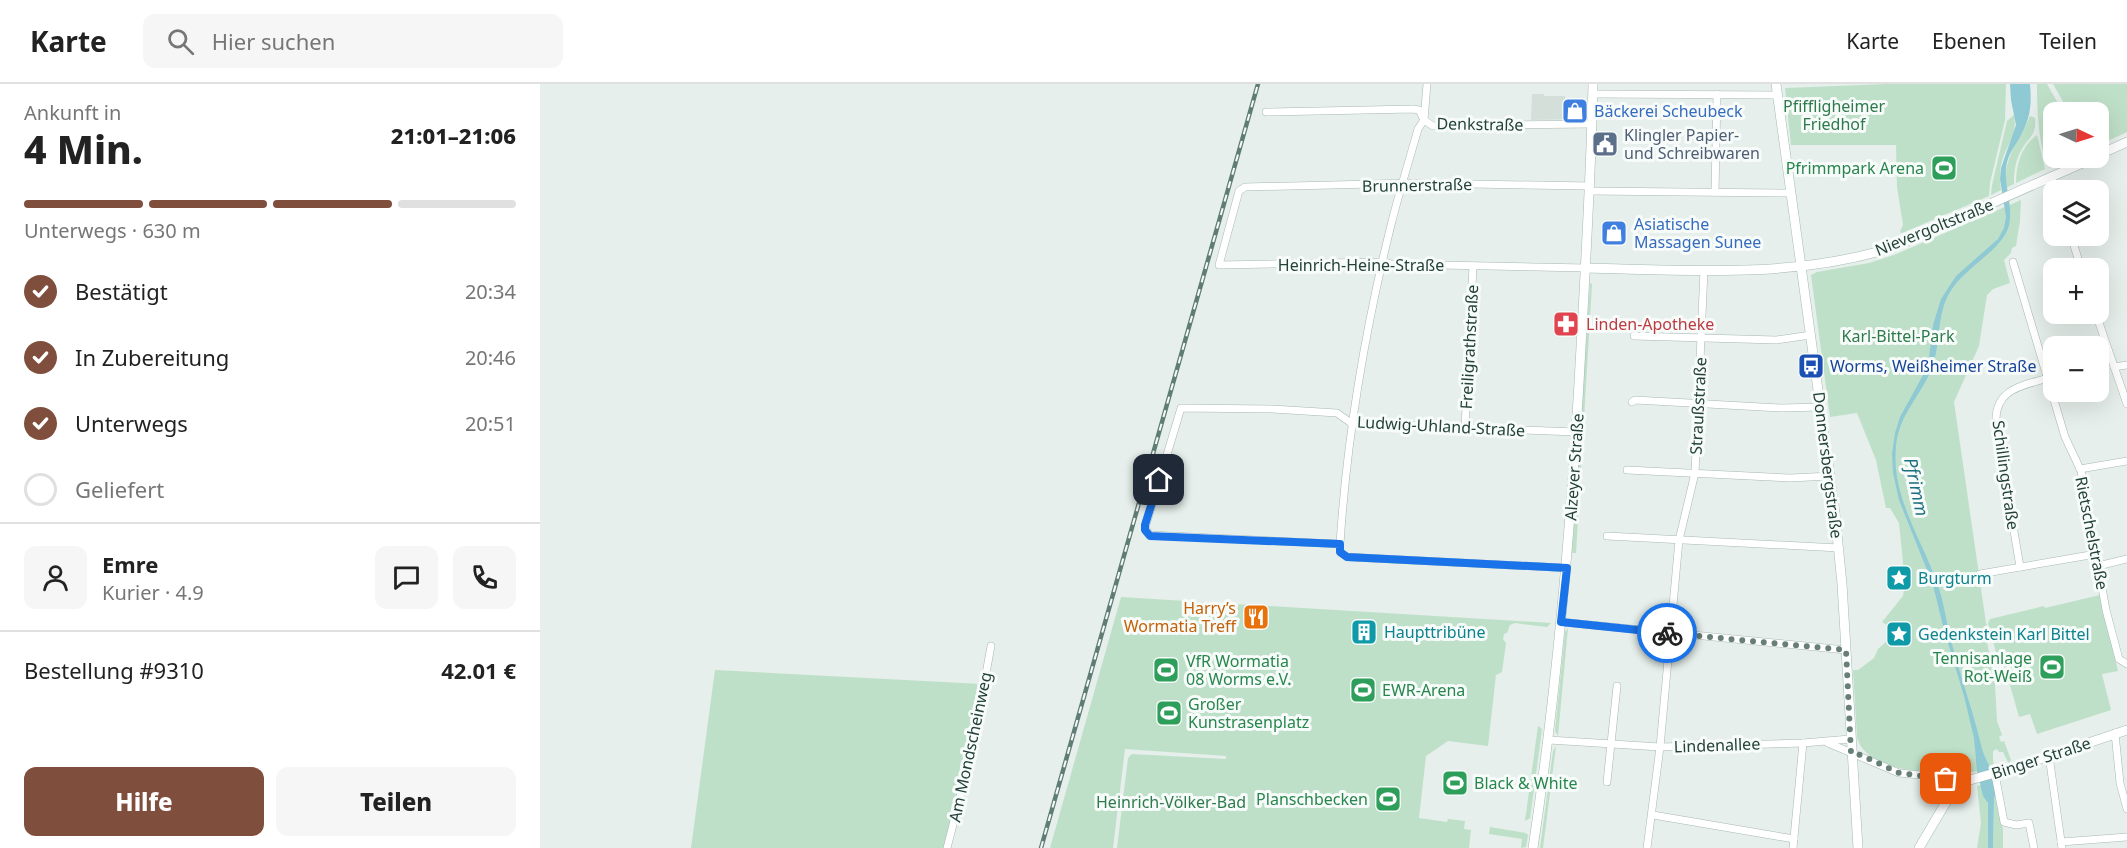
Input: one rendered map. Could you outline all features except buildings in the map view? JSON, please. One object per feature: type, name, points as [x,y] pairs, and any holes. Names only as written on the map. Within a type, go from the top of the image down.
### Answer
[{"type":"street","points":[[1427,84],[1424,120],[1418,129],[1391,224],[1367,335],[1351,423],[1340,552],[1347,557],[1567,568]]},
{"type":"street","name":"Donnersbergstraße","points":[[1776,84],[1839,548],[1858,848]]},
{"type":"street","points":[[1593,89],[1777,95]]},
{"type":"street","name":"Alzeyer Straße","points":[[1533,848],[1549,740],[1567,568],[1586,268],[1593,89]]},
{"type":"street","points":[[1715,192],[1717,94]]},
{"type":"street","name":"Denkstraße","points":[[1266,111],[1413,109],[1419,110],[1424,120],[1433,126],[1592,124]]},
{"type":"street","points":[[2109,150],[2127,142]]},
{"type":"street","name":"Nievergoltstraße","points":[[1586,268],[1756,271],[1853,257],[1889,248],[1930,232],[2071,168]]},
{"type":"street","name":"Brunnerstraße","points":[[1245,187],[1414,183],[1790,193]]},
{"type":"street","name":"Heinrich-Heine-Straße","points":[[1245,187],[1239,191],[1219,265],[1383,262],[1586,268]]},
{"type":"street","name":"Rietschelstraße","points":[[2013,262],[2043,361]]},
{"type":"street","name":"Freiligrathstraße","points":[[1465,428],[1473,266]]},
{"type":"street","name":"Straußstraße","points":[[1647,848],[1653,815],[1679,540],[1695,472],[1704,270]]},
{"type":"street","points":[[2099,324],[2127,404]]},
{"type":"street","points":[[1634,336],[1776,340],[1811,335]]},
{"type":"street","points":[[2114,367],[2127,365]]},
{"type":"street","name":"Schillingstraße","points":[[2020,567],[1996,424],[1996,412],[2001,399],[2010,390],[2043,380]]},
{"type":"street","points":[[1632,402],[1635,400],[1782,408],[1821,407]]},
{"type":"street","name":"Rietschelstraße","points":[[2055,402],[2065,437],[2080,469],[2106,610],[2119,658],[2127,664]]},
{"type":"street","name":"Ludwig-Uhland-Straße","points":[[1340,544],[1150,536],[1145,530],[1145,525],[1180,408],[1337,412],[1351,423],[1576,432]]},
{"type":"street","points":[[2080,469],[2127,461]]},
{"type":"street","points":[[1627,470],[1790,478],[1831,476]]},
{"type":"street","points":[[1607,536],[1839,548]]},
{"type":"street","points":[[1980,574],[2096,554]]},
{"type":"street","points":[[2098,566],[2127,559]]},
{"type":"street","points":[[1561,622],[1846,650]]},
{"type":"street","name":"Am Mondscheinweg","points":[[947,848],[972,751],[991,646]]},
{"type":"street","points":[[1607,782],[1617,686]]},
{"type":"street","name":"Binger Straße","points":[[1956,786],[1966,780],[1995,774],[2127,730]]},
{"type":"street","points":[[2115,733],[2120,783],[2127,809]]},
{"type":"street","name":"Lindenallee","points":[[1549,740],[1660,747],[1803,743],[1850,739]]},
{"type":"street","name":"Lindenallee","points":[[1822,741],[1861,755],[1899,773],[1941,777],[1956,786]]},
{"type":"street","points":[[1793,848],[1803,743]]},
{"type":"street","points":[[2049,756],[2062,845],[2127,837]]},
{"type":"street","points":[[1995,774],[2004,822],[2016,825],[2029,823],[2034,848]]},
{"type":"street","points":[[1919,848],[1956,786]]},
{"type":"street","points":[[1653,815],[1794,839]]},
{"type":"shaded area","points":[[1532,94],[1565,96],[1565,103],[1581,103],[1581,119],[1531,120]]},
{"type":"green space","name":"Pfrimmpark Arena","points":[[1887,84],[2006,84],[2005,120],[1989,196],[1902,233],[1900,232],[1903,225],[1897,187],[1896,145],[1791,145],[1785,88]]},
{"type":"green space","points":[[2037,84],[2047,84],[2057,102],[2043,102],[2043,150],[2041,139]]},
{"type":"green space","points":[[2053,84],[2127,84],[2127,132],[2109,140],[2109,102],[2063,102]]},
{"type":"green space","points":[[2014,115],[2015,128],[2001,165],[2001,190],[1991,195],[2007,121]]},
{"type":"green space","points":[[2030,116],[2035,118],[2035,129],[2017,159],[2014,184],[2006,188],[2005,178],[2009,159]]},
{"type":"green space","points":[[2037,135],[2045,169],[2016,183],[2020,156]]},
{"type":"green space","name":"Karl-Bittel-Park","points":[[2021,200],[2016,246],[2004,260],[2010,283],[1993,289],[1987,295],[1979,346],[1954,402],[1990,638],[1987,642],[1995,684],[1997,721],[2002,735],[1999,737],[2001,742],[2004,741],[2011,760],[2009,764],[2003,752],[1997,749],[1993,751],[1995,769],[1940,773],[1897,768],[1879,761],[1865,751],[1857,737],[1853,670],[1858,670],[1874,658],[1878,649],[1887,641],[1889,632],[1887,625],[1882,622],[1903,596],[1905,583],[1899,523],[1890,508],[1886,508],[1876,460],[1857,413],[1830,417],[1811,275],[1869,263],[1894,255]]},
{"type":"green space","points":[[1590,283],[1592,284],[1576,553],[1572,553]]},
{"type":"green space","name":"Tennisanlage Rot-Weiß","points":[[2100,595],[2118,671],[2102,674],[2111,710],[2037,734],[2030,714],[2019,717],[1988,623],[1990,619]]},
{"type":"green space","name":"Heinrich-Völker-Bad","points":[[1121,597],[1551,623],[1547,627],[1515,623],[1510,625],[1507,633],[1504,634],[1503,639],[1506,643],[1502,672],[1496,675],[1488,746],[1448,741],[1426,756],[1419,818],[1447,822],[1448,819],[1465,821],[1464,829],[1471,830],[1469,848],[1117,848],[1128,758],[1132,754],[1226,759],[1226,756],[1125,749],[1113,848],[1050,848]]},
{"type":"green space","points":[[1568,628],[1558,736],[1555,731],[1565,632]]},
{"type":"green space","points":[[715,670],[981,684],[974,732],[945,848],[691,848]]},
{"type":"green space","points":[[1538,726],[1542,729],[1530,818],[1525,821]]},
{"type":"green space","points":[[1556,746],[1543,848],[1540,848],[1553,751]]},
{"type":"green space","points":[[1981,785],[1988,803],[1988,848],[1977,848],[1981,823],[1977,786]]},
{"type":"green space","points":[[1996,792],[2003,830],[2003,848],[1993,848]]},
{"type":"green space","points":[[1490,827],[1526,833],[1528,835],[1526,847],[1521,848],[1522,839],[1489,834]]},
{"type":"water","points":[[2010,84],[2030,84],[2031,100],[2026,125],[2010,154],[2006,168],[2010,222],[1997,246],[1960,279],[1948,296],[1941,316],[1932,368],[1901,424],[1896,446],[1898,482],[1903,500],[1939,590],[1983,751],[1995,780],[1993,848],[1988,848],[1988,803],[1983,796],[1977,771],[1974,738],[1964,696],[1933,585],[1899,500],[1893,473],[1892,454],[1900,417],[1928,366],[1933,325],[1941,299],[1956,276],[1998,239],[2004,228],[2006,217],[2000,179],[2001,168],[2016,125]]},
{"type":"railway","points":[[1041,848],[1258,84]]},
{"type":"way so far","points":[[1667,633],[1846,650],[1851,753],[1861,755],[1899,773],[1946,779]]},
{"type":"place","name":"Bäckerei Scheubeck","points":[[1575,111]]},
{"type":"place","name":"Klingler Papier- und Schreibwaren","points":[[1605,144]]},
{"type":"place","name":"Pfrimmpark Arena","points":[[1944,168]]},
{"type":"place","name":"Asiatische Massagen Sunee","points":[[1614,233]]},
{"type":"place","name":"Linden-Apotheke","points":[[1566,324]]},
{"type":"place","name":"Worms, Weißheimer Straße","points":[[1811,366]]},
{"type":"place","name":"Burgturm","points":[[1899,578]]},
{"type":"place","name":"Harry’s Wormatia Treff","points":[[1256,617]]},
{"type":"place","name":"Haupttribüne","points":[[1364,632]]},
{"type":"place","name":"Gedenkstein Karl Bittel","points":[[1899,634]]},
{"type":"place","name":"Tennisanlage Rot-Weiß","points":[[2052,667]]},
{"type":"place","name":"VfR Wormatia 08 Worms e.V.","points":[[1166,670]]},
{"type":"place","name":"EWR-Arena","points":[[1363,690]]},
{"type":"place","name":"Großer Kunstrasenplatz","points":[[1169,713]]},
{"type":"place","name":"Black & White","points":[[1455,783]]},
{"type":"place","name":"Planschbecken","points":[[1388,799]]},
{"type":"route","points":[[1159,480],[1145,525],[1145,530],[1150,536],[1340,544],[1340,552],[1347,557],[1567,568],[1561,622],[1667,633]]},
{"type":"park label","name":"Pfiffligheimer Friedhof","points":[[1834,115]]},
{"type":"water label","name":"Pfrimm","points":[[1916,487]]}]
